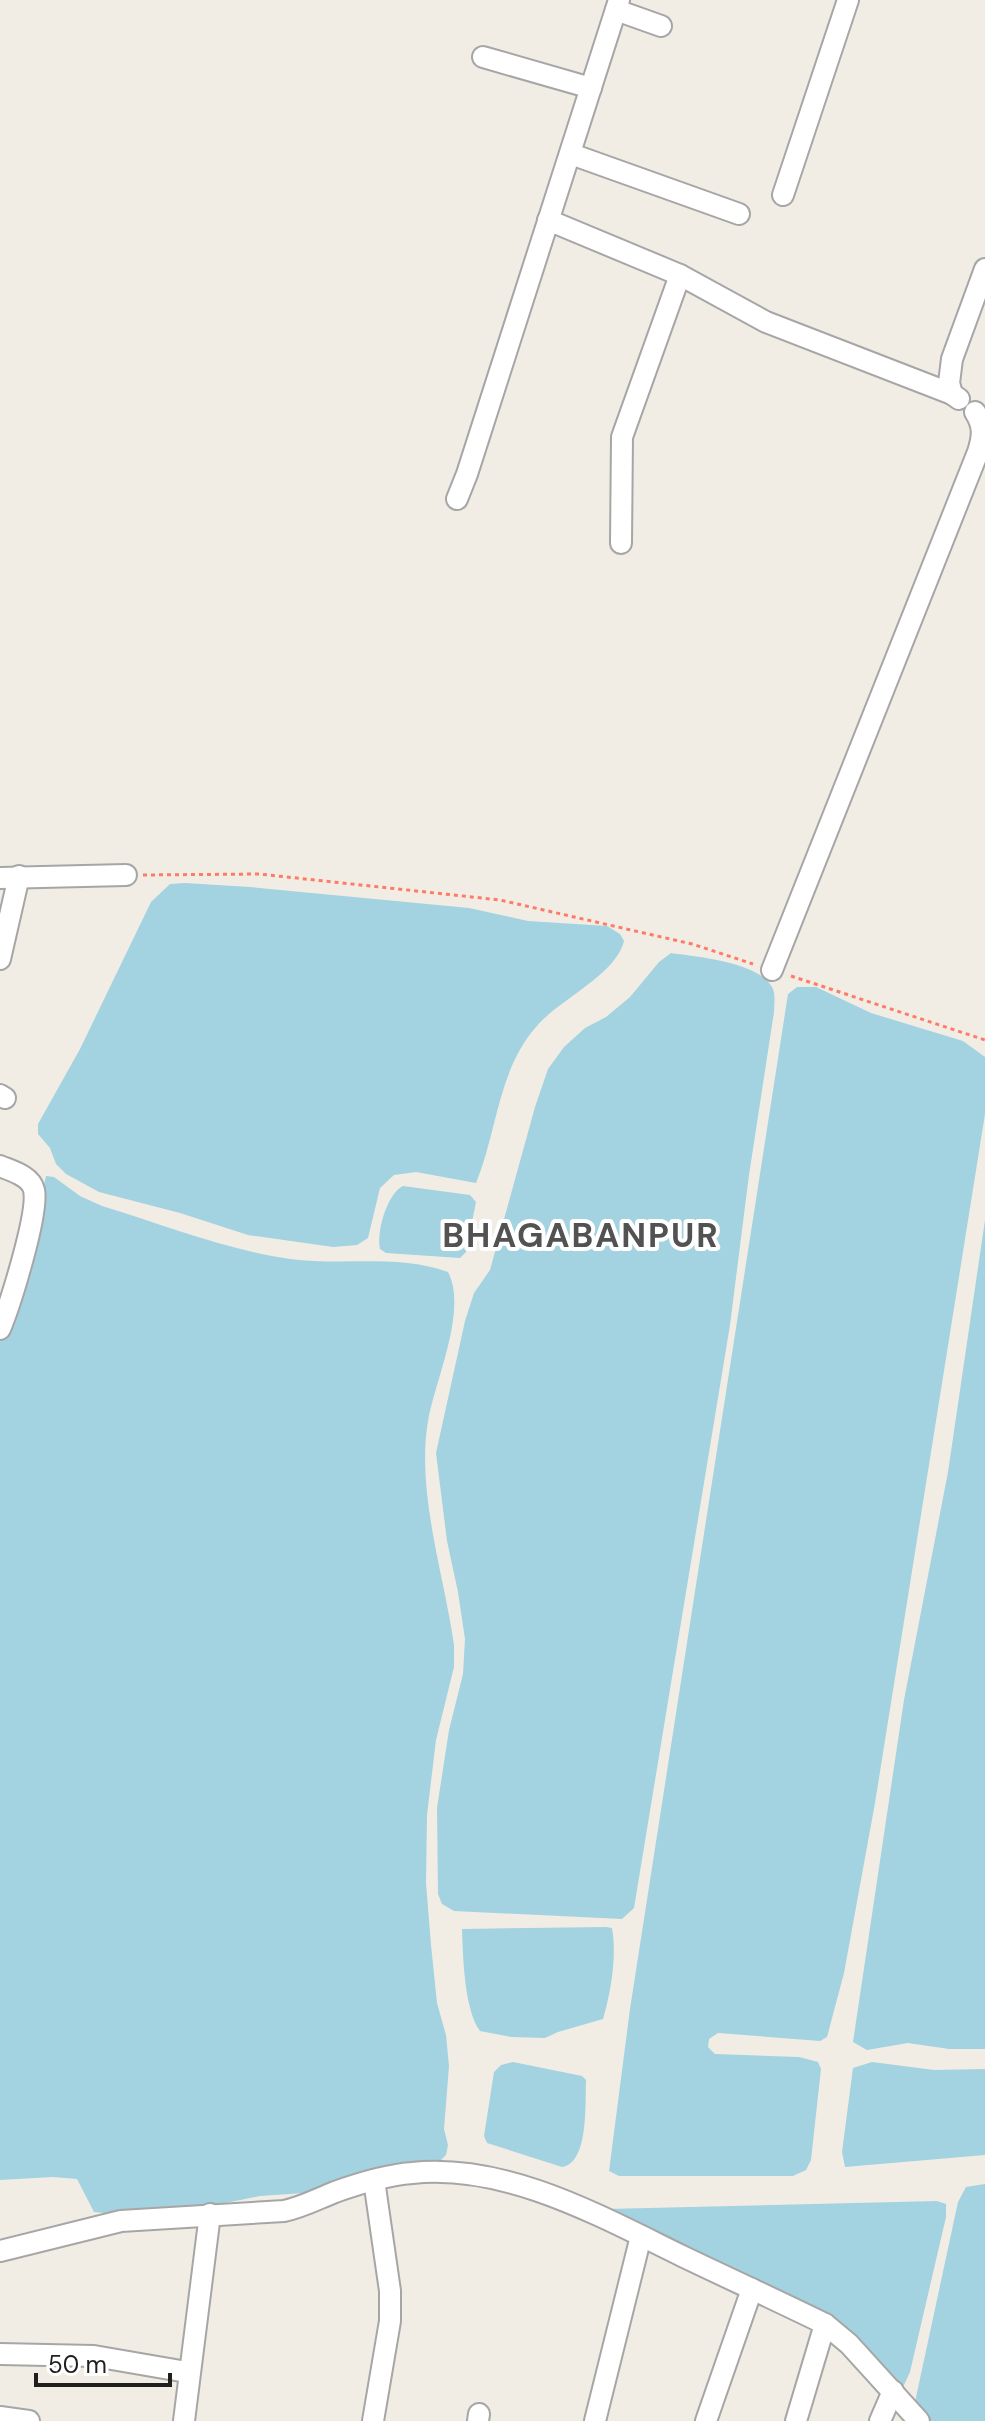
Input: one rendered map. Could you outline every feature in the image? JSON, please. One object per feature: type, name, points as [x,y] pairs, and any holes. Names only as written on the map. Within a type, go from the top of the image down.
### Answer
[{"type":"street","points":[[783,195],[848,0]]},
{"type":"street","points":[[457,499],[617,5],[661,26]]},
{"type":"street","points":[[483,57],[591,88]]},
{"type":"street","points":[[571,154],[739,214]]},
{"type":"street","points":[[548,220],[680,275],[766,322],[952,394],[980,414],[983,438],[978,452],[772,970]]},
{"type":"street","points":[[952,394],[949,383],[952,359],[985,269]]},
{"type":"street","points":[[621,543],[622,437],[680,275]]},
{"type":"street","points":[[0,959],[9,877],[126,875]]},
{"type":"street","points":[[0,1166],[21,1175],[30,1182],[34,1191],[27,1241],[0,1329]]},
{"type":"street","points":[[0,2251],[121,2221],[284,2211],[392,2175],[434,2171],[484,2177],[570,2202],[825,2324],[849,2344],[919,2421]]},
{"type":"street","points":[[373,2421],[390,2321],[390,2291],[374,2180]]},
{"type":"street","points":[[184,2421],[210,2214]]},
{"type":"street","points":[[595,2421],[641,2236]]},
{"type":"street","points":[[706,2421],[752,2289]]},
{"type":"street","points":[[796,2421],[825,2324]]},
{"type":"street","points":[[0,2354],[94,2356],[181,2371]]},
{"type":"street","points":[[880,2421],[893,2391]]},
{"type":"street","points":[[0,2417],[29,2421]]},
{"type":"path","points":[[126,875],[259,874],[500,900],[692,944],[985,1040]]},
{"type":"water","points":[[170,884],[469,908],[528,921],[607,926],[620,934],[624,941],[610,965],[546,1017],[523,1044],[506,1082],[476,1183],[416,1172],[394,1175],[380,1188],[368,1238],[357,1245],[333,1247],[248,1235],[99,1192],[66,1174],[56,1164],[50,1148],[38,1134],[38,1124],[80,1049],[151,902]]},
{"type":"water","points":[[671,953],[726,962],[754,972],[772,987],[774,1012],[730,1325],[634,1908],[622,1919],[454,1911],[442,1904],[438,1894],[437,1808],[449,1730],[463,1674],[465,1639],[447,1541],[436,1453],[465,1321],[474,1293],[490,1270],[548,1069],[564,1047],[585,1028],[606,1017],[630,997],[659,962]]},
{"type":"water","points":[[797,987],[816,987],[871,1013],[963,1041],[985,1057],[985,1114],[875,1803],[844,1973],[827,2037],[820,2041],[718,2033],[709,2039],[708,2047],[715,2054],[799,2057],[818,2062],[821,2069],[811,2160],[806,2170],[793,2176],[619,2176],[609,2171],[630,2009],[788,994]]},
{"type":"water","points":[[46,1176],[54,1177],[80,1196],[102,1206],[242,1250],[310,1261],[409,1263],[448,1272],[453,1288],[452,1325],[428,1421],[425,1448],[428,1504],[454,1645],[454,1667],[436,1740],[427,1815],[426,1883],[431,1945],[437,2003],[446,2035],[449,2066],[444,2129],[448,2145],[446,2155],[437,2164],[304,2193],[260,2196],[206,2207],[113,2214],[94,2212],[77,2179],[0,2180],[0,1342],[19,1294]]},
{"type":"water","points":[[403,1186],[470,1195],[476,1202],[466,1252],[460,1258],[386,1253],[380,1249],[384,1214],[392,1197]]},
{"type":"water","points":[[985,1220],[985,2049],[949,2049],[908,2043],[867,2050],[853,2042],[904,1700],[948,1472]]},
{"type":"water","points":[[612,1928],[613,1962],[603,2019],[545,2038],[511,2037],[480,2031],[468,1996],[462,1929]]},
{"type":"water","points":[[513,2062],[582,2076],[586,2080],[584,2131],[577,2155],[571,2163],[562,2167],[487,2143],[484,2136],[494,2072],[501,2065]]},
{"type":"water","points":[[872,2062],[934,2070],[985,2069],[985,2155],[845,2167],[842,2152],[853,2068]]},
{"type":"water","points":[[985,2184],[985,2421],[924,2421],[915,2402],[958,2202],[966,2187]]},
{"type":"water","points":[[937,2201],[946,2204],[946,2217],[910,2372],[904,2385],[898,2388],[867,2355],[606,2209]]},
{"type":"district","name":"BHAGABANPUR","points":[[581,1235]]}]
